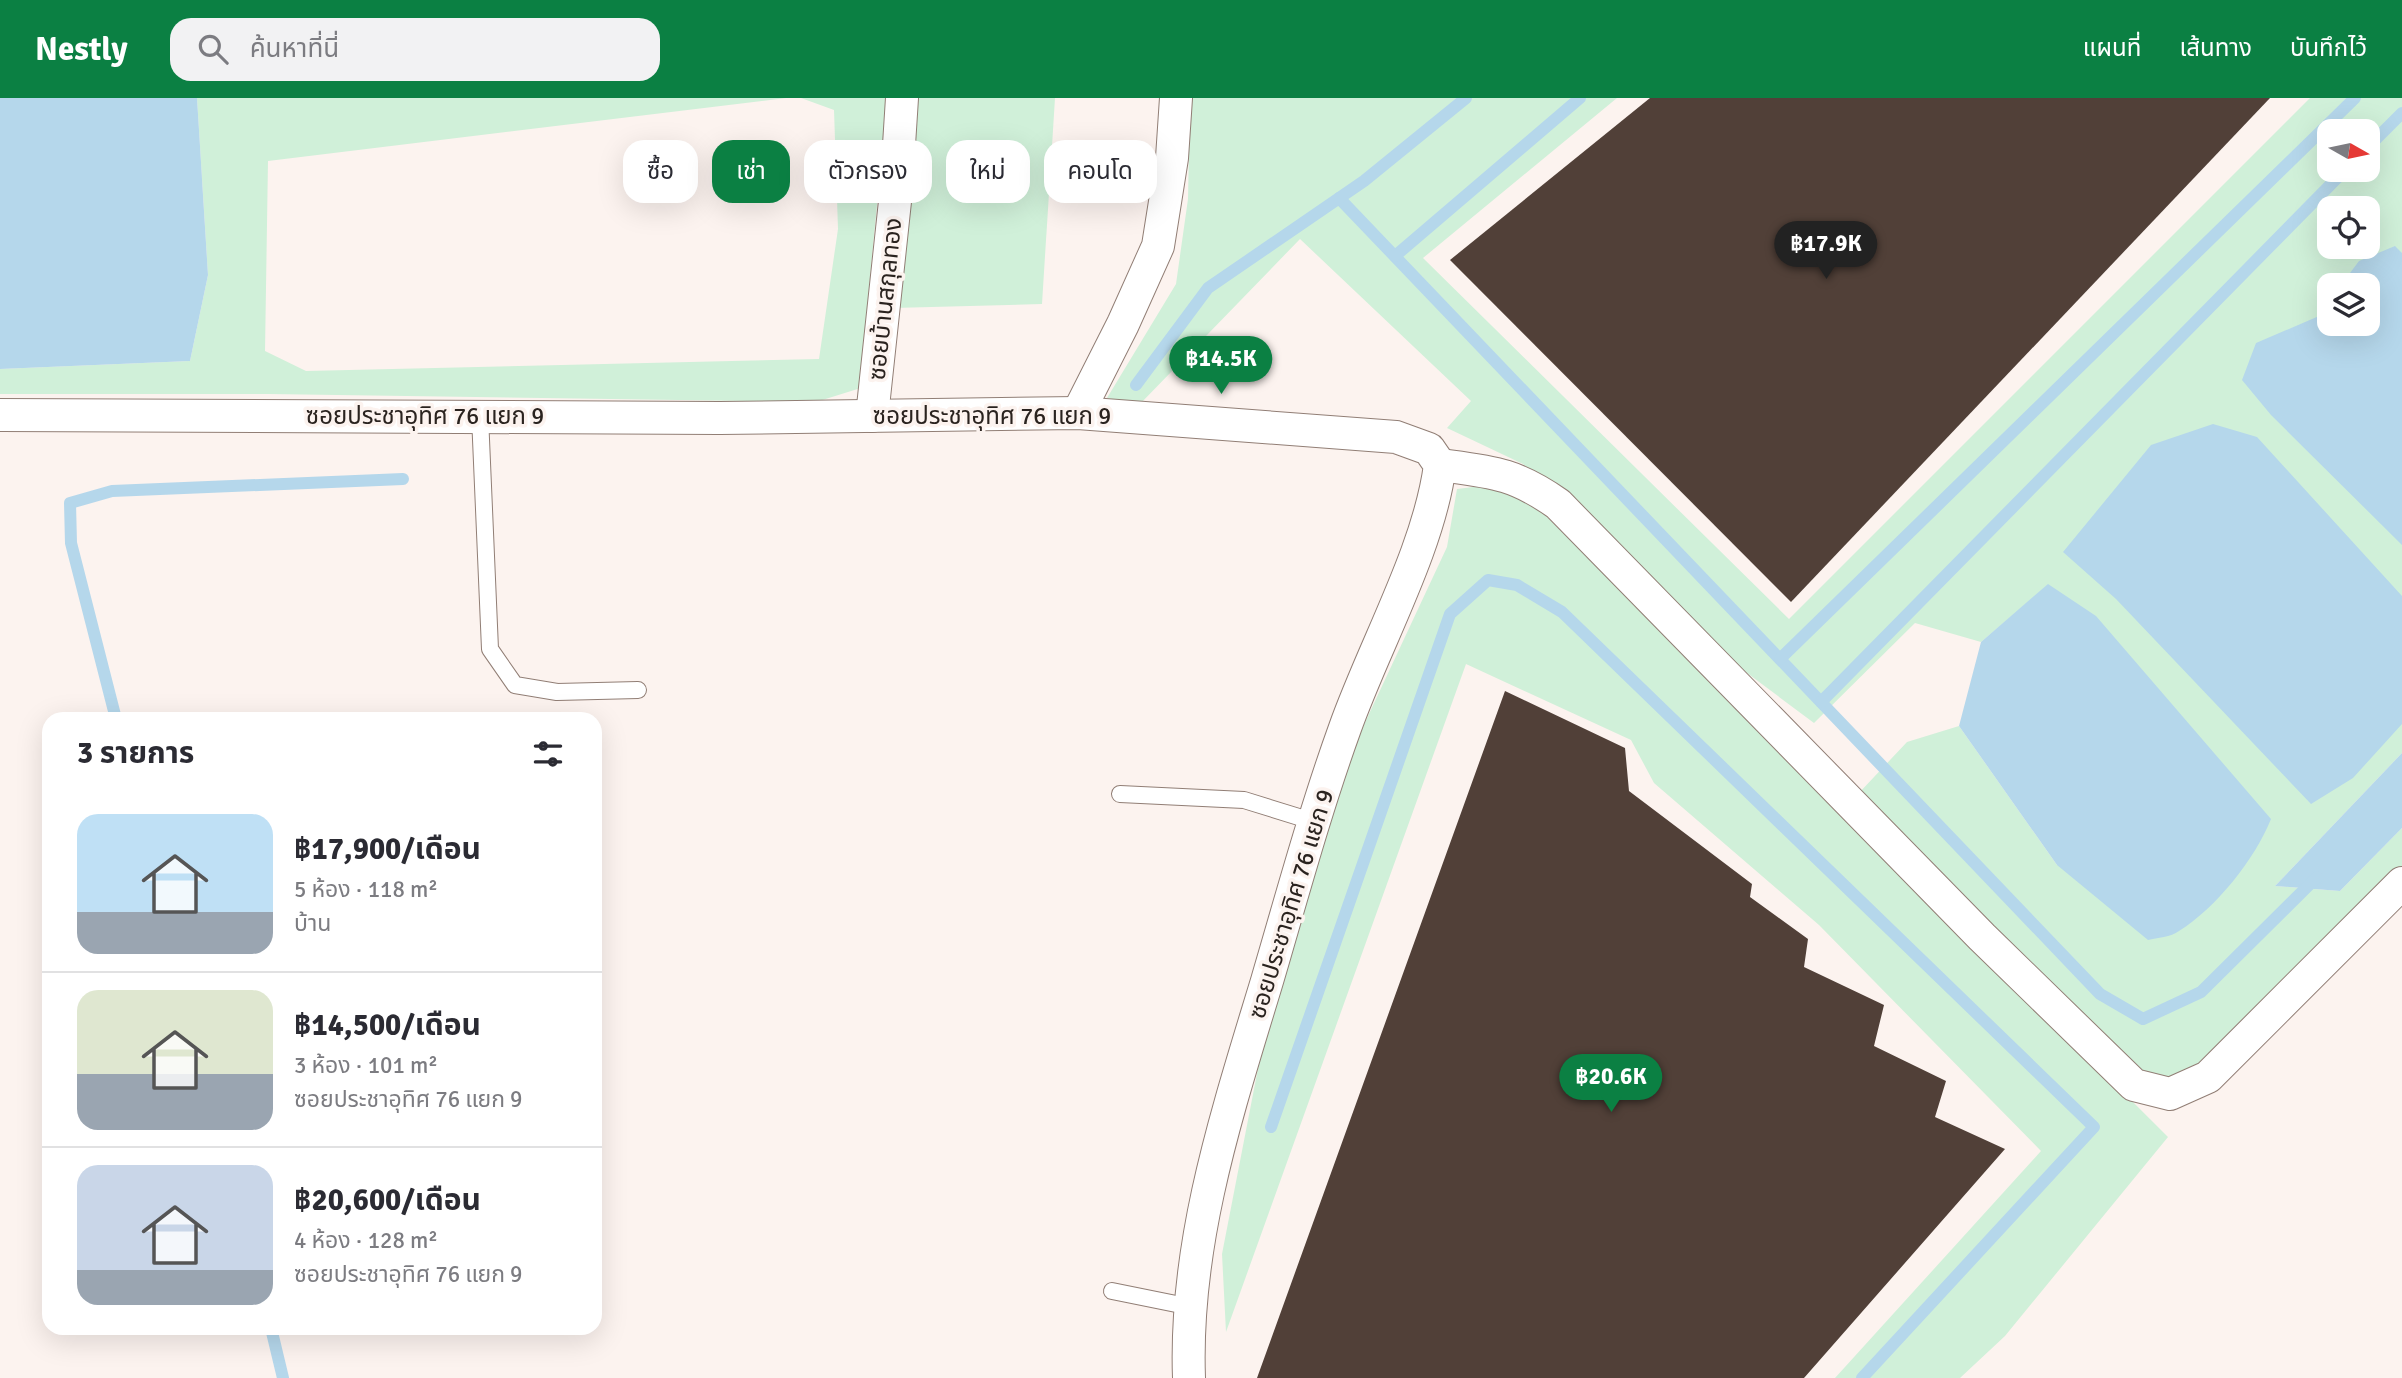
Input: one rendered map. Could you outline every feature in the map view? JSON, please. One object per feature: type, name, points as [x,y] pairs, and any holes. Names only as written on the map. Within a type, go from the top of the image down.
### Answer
[{"type":"street","name":"ซอยบ้านสกุลทอง","points":[[872,416],[897,192],[902,98]]},
{"type":"street","points":[[1078,413],[1123,324],[1158,246],[1172,158],[1176,98]]},
{"type":"street","name":"ซอยประชาอุทิศ 76 แยก 9","points":[[0,415],[872,416],[1078,413],[1396,437],[1429,449],[1440,465],[1427,521],[1345,727],[1219,1142],[1197,1245],[1191,1307],[1189,1378]]},
{"type":"street","points":[[1440,465],[1507,474],[1530,484],[1558,504],[1982,937],[2134,1085],[2170,1094],[2208,1077],[2402,883]]},
{"type":"lane","points":[[480,416],[489,649],[515,685],[556,692],[638,691]]},
{"type":"lane","points":[[1120,794],[1244,800],[1315,822]]},
{"type":"lane","points":[[1112,1291],[1191,1307]]},
{"type":"green space","points":[[197,98],[786,98],[268,161],[265,351],[306,371],[819,359],[838,229],[837,203],[877,203],[868,300],[864,387],[816,402],[268,394],[0,394],[0,369],[190,361],[208,275]]},
{"type":"green space","points":[[801,98],[887,98],[883,140],[835,140],[834,110]]},
{"type":"green space","points":[[912,98],[1055,98],[1052,140],[1044,140],[1044,203],[1048,203],[1042,304],[893,308],[902,203],[932,203],[932,140],[908,140]]},
{"type":"green space","points":[[1190,98],[1617,98],[1423,258],[1789,619],[2310,98],[2402,98],[2402,753],[2275,886],[2340,891],[2402,828],[2402,869],[2202,1068],[2172,1080],[2136,1071],[1858,794],[1907,742],[1959,726],[2057,865],[2048,585],[1981,642],[1915,623],[1814,723],[1743,670],[1666,594],[1523,464],[1447,428],[1471,401],[1300,239],[1140,404],[1107,398],[1176,284],[1188,199]]},
{"type":"green space","points":[[1497,484],[1527,497],[2168,1137],[2005,1336],[1960,1378],[1835,1378],[2041,1151],[1819,925],[1654,783],[1631,740],[1466,664],[1226,1332],[1222,1254],[1261,1053],[1354,746],[1447,547],[1457,489]]},
{"type":"water","points":[[0,98],[197,98],[208,275],[190,361],[0,369]]},
{"type":"water","points":[[2395,246],[2402,253],[2402,545],[2271,415],[2242,380],[2256,343],[2317,317],[2317,336],[2380,336],[2380,273],[2350,273],[2359,261],[2380,259],[2380,252]]},
{"type":"water","points":[[2213,424],[2257,437],[2402,596],[2402,724],[2353,778],[2311,804],[2116,599],[2063,552],[2151,445]]},
{"type":"water","points":[[2048,584],[2096,616],[2271,819],[2255,850],[2233,881],[2207,909],[2172,935],[2148,940],[2057,865],[1959,726],[1981,642]]},
{"type":"water","points":[[2402,753],[2402,828],[2340,891],[2275,886]]},
{"type":"building","points":[[1650,98],[2270,98],[1791,602],[1450,260]]},
{"type":"building","points":[[1505,691],[1625,748],[1629,791],[1752,884],[1750,897],[1808,939],[1804,967],[1884,1005],[1874,1046],[1946,1081],[1935,1117],[2005,1149],[1804,1378],[1257,1378]]},
{"type":"waterway","points":[[1136,385],[1208,288],[1364,181],[1466,98]]},
{"type":"waterway","points":[[1395,256],[1580,98]]},
{"type":"waterway","points":[[1780,659],[2355,98]]},
{"type":"waterway","points":[[2380,135],[2402,113]]},
{"type":"waterway","points":[[1821,702],[2333,182]]},
{"type":"waterway","points":[[1339,198],[2100,994],[2143,1019],[2201,992],[2317,877]]},
{"type":"waterway","points":[[114,712],[71,543],[70,503],[112,491],[403,479]]},
{"type":"waterway","points":[[1271,1127],[1450,614],[1488,580],[1517,585],[1562,612],[2094,1127],[1862,1378]]},
{"type":"waterway","points":[[273,1335],[283,1378]]}]
